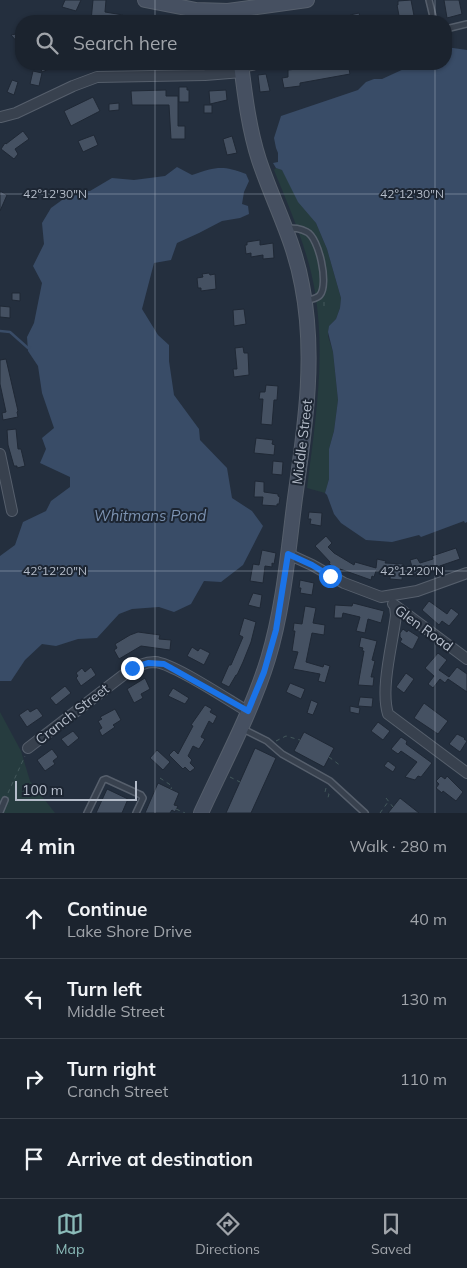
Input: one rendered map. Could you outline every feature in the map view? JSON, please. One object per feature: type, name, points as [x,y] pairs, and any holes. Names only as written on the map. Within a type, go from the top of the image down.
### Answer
[{"type":"main road","points":[[145,0],[196,10],[240,10],[307,0]]},
{"type":"main road","name":"Middle Street","points":[[201,813],[264,672],[276,630],[288,554],[309,379],[309,335],[305,301],[294,252],[264,175],[254,141],[247,111],[242,70]]},
{"type":"street","points":[[0,118],[16,113],[73,86],[97,77],[205,74],[226,70]]},
{"type":"street","points":[[0,454],[12,511]]},
{"type":"street","name":"Glen Road","points":[[288,554],[344,583],[381,597],[467,659]]},
{"type":"street","points":[[381,597],[417,590],[467,572]]},
{"type":"street","points":[[395,606],[395,622],[386,688],[386,708],[388,714],[467,773]]},
{"type":"street","name":"Cranch Street","points":[[28,748],[132,668],[148,663],[156,662],[171,667],[248,711]]},
{"type":"lane","points":[[429,0],[433,15]]},
{"type":"lane","points":[[452,28],[467,24]]},
{"type":"lane","points":[[286,228],[298,228],[307,232],[314,239],[318,247],[321,261],[321,294],[305,301]]},
{"type":"lane","points":[[240,728],[272,744],[282,754],[330,781],[365,813]]},
{"type":"lane","points":[[87,813],[103,780],[106,779],[141,795],[143,798],[136,813]]},
{"type":"lane","points":[[0,812],[5,800]]},
{"type":"path","points":[[272,744],[282,737],[292,737],[300,740]]},
{"type":"path","points":[[5,800],[28,748]]},
{"type":"path","points":[[329,757],[340,766]]},
{"type":"path","points":[[160,778],[172,786],[171,789]]},
{"type":"path","points":[[327,801],[329,794],[325,792],[330,781]]},
{"type":"path","points":[[386,798],[393,807]]},
{"type":"path","points":[[380,813],[388,802]]},
{"type":"path","points":[[176,809],[185,813]]},
{"type":"green space","points":[[276,168],[282,170],[316,223],[327,249],[341,298],[336,319],[329,326],[328,336],[333,352],[338,400],[334,431],[329,449],[329,479],[325,493],[307,488],[316,415],[319,366],[320,341],[315,292],[308,260],[274,170]]},
{"type":"green space","points":[[0,712],[21,751],[30,781],[55,813],[0,813]]},
{"type":"water","points":[[452,48],[467,50],[467,522],[465,523],[464,521],[421,537],[419,535],[392,542],[366,540],[341,523],[334,514],[325,493],[329,479],[329,449],[334,431],[338,400],[333,352],[328,332],[329,326],[336,319],[341,298],[327,249],[316,223],[298,202],[282,170],[276,168],[273,163],[278,162],[274,138],[281,116],[358,90],[366,82],[374,79],[382,79],[402,70],[452,70]]},
{"type":"water","name":"Whitmans Pond","points":[[177,167],[192,175],[219,168],[231,169],[246,174],[249,181],[244,192],[242,204],[248,206],[249,214],[240,218],[222,221],[177,243],[171,260],[154,263],[142,309],[158,335],[169,345],[169,361],[174,395],[199,429],[200,440],[227,468],[232,498],[252,511],[263,526],[243,565],[221,582],[204,581],[191,604],[174,612],[159,607],[132,609],[119,614],[97,638],[78,639],[56,646],[42,644],[25,660],[11,681],[0,681],[0,556],[15,545],[23,522],[46,511],[51,501],[70,487],[70,477],[40,463],[46,449],[42,438],[54,428],[42,393],[38,366],[28,351],[27,337],[34,323],[42,283],[33,266],[44,244],[42,223],[51,208],[73,192],[90,191],[112,178],[134,180],[165,176]]},
{"type":"building","points":[[65,0],[81,0],[76,11],[62,7]]},
{"type":"building","points":[[93,0],[106,0],[105,12],[123,15],[92,15]]},
{"type":"building","points":[[411,0],[414,15],[399,15],[398,1]]},
{"type":"building","points":[[444,0],[459,0],[462,14],[452,17],[452,15],[446,15]]},
{"type":"building","points":[[288,70],[349,70],[350,74],[300,83],[300,86],[284,88],[282,78],[288,77]]},
{"type":"building","points":[[33,71],[42,73],[39,86],[30,84]]},
{"type":"building","points":[[266,74],[270,91],[260,92],[258,75]]},
{"type":"building","points":[[12,80],[18,82],[14,95],[7,92]]},
{"type":"building","points":[[179,87],[187,87],[187,90],[189,90],[189,102],[179,102]]},
{"type":"building","points":[[166,90],[166,96],[178,96],[178,126],[185,126],[185,139],[171,139],[169,105],[132,105],[131,91]]},
{"type":"building","points":[[226,90],[227,100],[210,104],[209,91]]},
{"type":"building","points":[[93,97],[100,111],[71,126],[64,111]]},
{"type":"building","points":[[119,103],[119,110],[109,111],[109,104]]},
{"type":"building","points":[[204,105],[212,105],[212,113],[204,113]]},
{"type":"building","points":[[23,131],[29,139],[15,149],[18,154],[14,159],[1,149],[5,143]]},
{"type":"building","points":[[94,135],[98,145],[83,152],[78,141]]},
{"type":"building","points":[[232,136],[237,153],[227,155],[223,139]]},
{"type":"building","points":[[0,191],[7,195],[0,211]]},
{"type":"building","points":[[260,240],[260,245],[273,243],[274,258],[263,259],[263,255],[251,257],[251,253],[246,254],[245,245],[247,245],[247,242]]},
{"type":"building","points":[[209,273],[210,275],[215,274],[216,289],[201,291],[201,288],[198,288],[197,278],[203,277],[202,274]]},
{"type":"building","points":[[12,293],[20,293],[20,301],[12,300]]},
{"type":"building","points":[[0,306],[10,307],[10,318],[0,317]]},
{"type":"building","points":[[244,309],[246,324],[234,326],[233,310]]},
{"type":"building","points":[[243,347],[244,353],[248,353],[249,375],[234,377],[233,369],[237,369],[235,348]]},
{"type":"building","points":[[6,359],[18,417],[3,420],[2,413],[6,412],[0,384],[0,360]]},
{"type":"building","points":[[266,385],[278,386],[277,400],[274,400],[272,425],[261,424],[263,399],[259,399],[260,392],[265,392]]},
{"type":"building","points":[[16,429],[18,449],[21,449],[25,466],[17,468],[17,466],[14,466],[8,445],[7,430]]},
{"type":"building","points":[[256,438],[273,440],[272,444],[275,445],[274,455],[254,453]]},
{"type":"building","points":[[273,461],[283,462],[282,475],[272,474]]},
{"type":"building","points":[[255,481],[264,482],[264,492],[278,494],[280,497],[277,506],[262,505],[263,497],[254,497]]},
{"type":"building","points":[[309,512],[322,513],[321,526],[310,524],[311,519],[308,519]]},
{"type":"building","points":[[326,536],[332,543],[328,547],[334,553],[354,565],[355,562],[376,568],[377,559],[386,561],[385,563],[403,564],[402,580],[390,579],[391,571],[376,571],[371,580],[339,570],[329,564],[330,562],[315,546]]},
{"type":"building","points":[[456,548],[460,559],[428,570],[428,573],[415,577],[410,560],[417,558],[420,563],[433,559],[432,556]]},
{"type":"building","points":[[262,550],[276,553],[274,564],[272,563],[272,567],[265,566],[263,583],[250,581],[253,564],[259,565]]},
{"type":"building","points":[[300,580],[314,583],[312,595],[300,593]]},
{"type":"building","points":[[253,593],[262,595],[260,608],[248,605]]},
{"type":"building","points":[[429,601],[447,614],[451,608],[459,614],[449,626],[442,621],[439,625],[422,610]]},
{"type":"building","points":[[353,603],[384,611],[381,623],[368,619],[365,633],[356,631],[360,617],[343,613],[342,618],[334,618],[335,605],[352,606]]},
{"type":"building","points":[[305,606],[316,608],[313,623],[325,625],[324,635],[312,633],[306,662],[323,667],[324,664],[330,666],[325,683],[318,681],[320,674],[293,669],[298,652],[292,651],[295,631],[293,631],[294,623],[302,624]]},
{"type":"building","points":[[244,618],[256,622],[243,662],[229,687],[221,683],[243,637],[239,635]]},
{"type":"building","points":[[403,629],[419,637],[413,649],[400,642],[402,639],[400,633]]},
{"type":"building","points":[[138,632],[160,635],[159,639],[171,640],[170,650],[141,646],[119,659],[114,650],[117,648],[115,644]]},
{"type":"building","points":[[361,637],[377,641],[372,660],[375,661],[371,677],[374,677],[373,686],[358,685],[364,651],[362,651],[363,648],[359,647]]},
{"type":"building","points":[[192,647],[198,651],[200,648],[210,653],[204,665],[187,656]]},
{"type":"building","points":[[438,653],[447,660],[439,670],[449,677],[457,667],[467,674],[467,692],[448,679],[445,683],[440,679],[433,688],[428,684],[434,676],[425,668]]},
{"type":"building","points":[[91,667],[96,675],[81,686],[76,678],[78,676],[76,673],[82,668],[85,672]]},
{"type":"building","points":[[406,673],[414,679],[404,693],[396,687]]},
{"type":"building","points":[[145,678],[150,689],[141,694],[143,698],[134,703],[127,689]]},
{"type":"building","points":[[290,683],[305,689],[301,699],[286,692]]},
{"type":"building","points":[[65,686],[71,693],[56,705],[50,698]]},
{"type":"building","points":[[173,688],[189,698],[185,704],[168,696]]},
{"type":"building","points":[[360,697],[373,698],[372,707],[358,706]]},
{"type":"building","points":[[311,700],[318,703],[313,715],[307,713]]},
{"type":"building","points":[[424,703],[448,721],[438,734],[414,718]]},
{"type":"building","points":[[205,705],[212,709],[210,712],[217,716],[213,724],[209,721],[201,737],[205,739],[199,749],[193,746],[188,756],[192,760],[190,763],[195,768],[190,772],[185,767],[183,769],[169,755],[174,750],[178,754],[193,726],[191,725]]},
{"type":"building","points":[[350,706],[360,708],[359,714],[350,712]]},
{"type":"building","points":[[37,708],[43,716],[27,727],[19,715],[28,709],[30,712]]},
{"type":"building","points":[[115,709],[121,720],[102,736],[99,730],[102,728],[98,721],[102,719],[100,717]]},
{"type":"building","points":[[378,722],[390,731],[383,740],[371,731]]},
{"type":"building","points":[[73,731],[79,738],[68,747],[61,739]]},
{"type":"building","points":[[304,732],[334,748],[324,767],[294,751]]},
{"type":"building","points":[[457,734],[467,741],[460,752],[449,744]]},
{"type":"building","points":[[401,737],[407,741],[406,744],[432,763],[421,777],[418,776],[415,780],[405,777],[417,762],[401,751],[398,754],[391,749]]},
{"type":"building","points":[[255,748],[276,758],[251,813],[226,813]]},
{"type":"building","points":[[52,749],[58,757],[53,761],[55,764],[45,771],[37,760]]},
{"type":"building","points":[[157,750],[170,762],[163,770],[150,758]]},
{"type":"building","points":[[388,761],[396,767],[393,772],[384,766]]},
{"type":"building","points":[[441,776],[445,779],[447,776],[463,792],[456,801],[436,788],[439,784],[436,781]]},
{"type":"building","points":[[158,783],[179,793],[174,805],[178,806],[175,812],[172,810],[170,813],[145,813]]},
{"type":"building","points":[[107,789],[128,799],[122,813],[96,813]]},
{"type":"building","points":[[400,798],[419,813],[388,813]]},
{"type":"waterway","points":[[0,331],[10,332],[28,348],[30,347]]},
{"type":"route","points":[[132,668],[140,664],[156,662],[164,664],[248,711],[264,672],[276,630],[285,584],[288,554],[330,576]]}]
